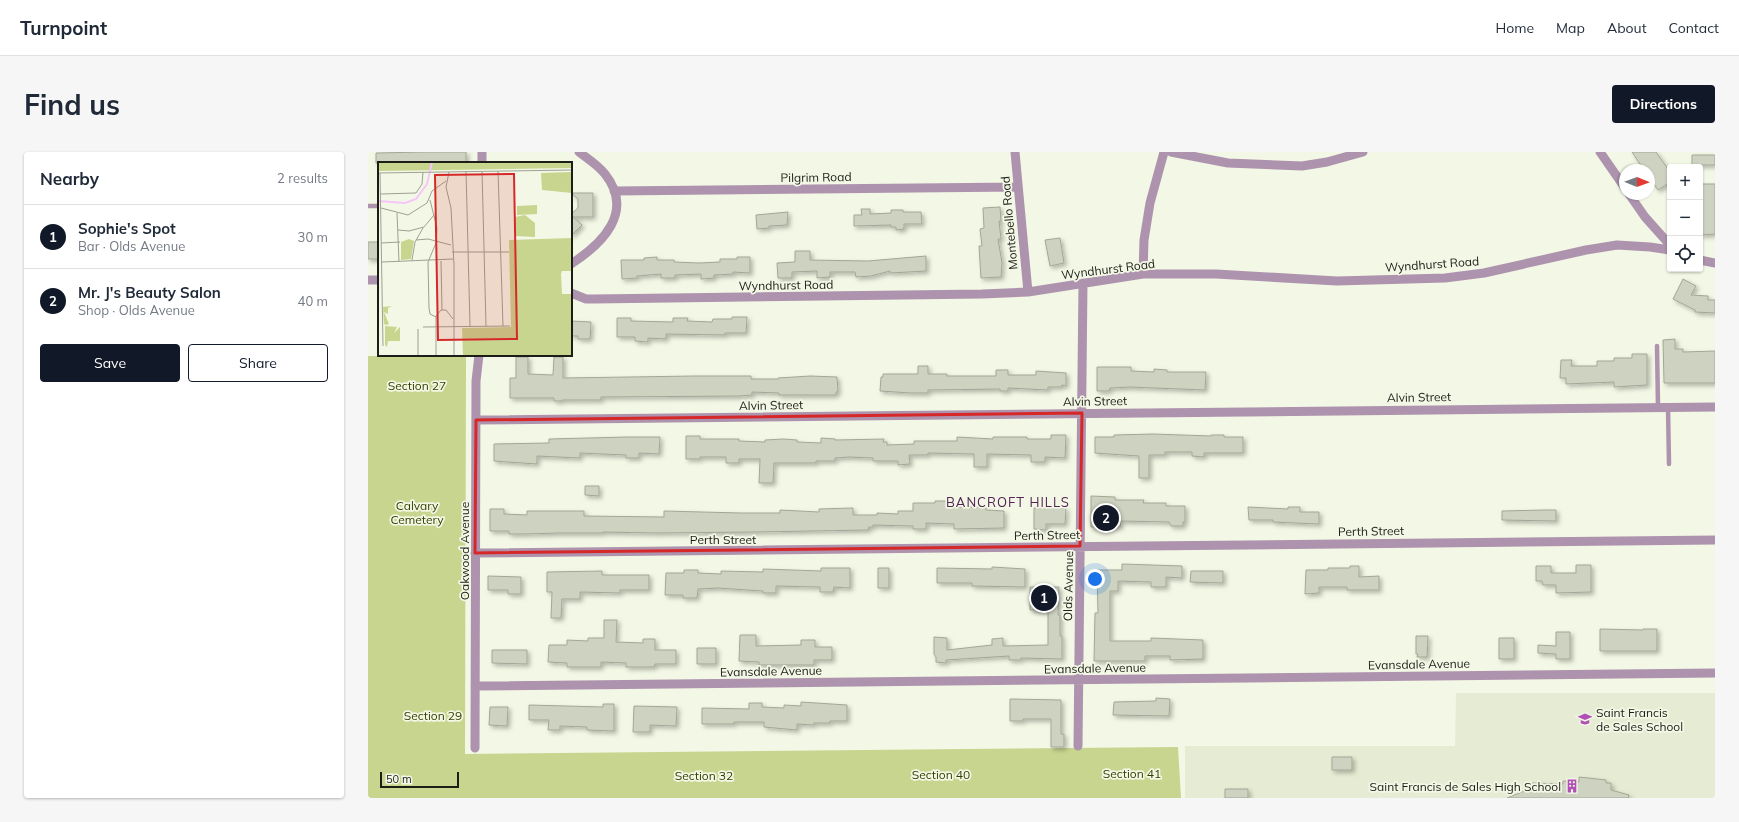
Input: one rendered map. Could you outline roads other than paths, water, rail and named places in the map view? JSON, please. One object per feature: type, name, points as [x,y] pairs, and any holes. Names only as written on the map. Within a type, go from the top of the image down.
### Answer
[{"type":"street","points":[[573,263],[597,245],[614,222],[616,203],[614,191],[604,173],[579,152]]},
{"type":"street","name":"Montebello Road","points":[[1015,152],[1028,292]]},
{"type":"street","points":[[1143,274],[1144,240],[1150,202],[1164,152]]},
{"type":"street","points":[[1171,152],[1228,163],[1302,166],[1327,162],[1363,152]]},
{"type":"street","points":[[1600,152],[1619,179]]},
{"type":"street","name":"Pilgrim Road","points":[[614,191],[1018,187]]},
{"type":"street","points":[[1633,200],[1645,217],[1667,242]]},
{"type":"street","name":"Wyndhurst Road","points":[[574,294],[586,299],[599,299],[982,294],[1028,292],[1143,274],[1216,274],[1337,281],[1413,280],[1484,273],[1586,250],[1617,245],[1667,250]]},
{"type":"street","points":[[1703,261],[1715,263]]},
{"type":"street","name":"Olds Avenue","points":[[1078,746],[1083,283]]},
{"type":"street","name":"Oakwood Avenue","points":[[475,748],[476,381],[479,356]]},
{"type":"street","name":"Alvin Street","points":[[476,420],[1715,406]]},
{"type":"street","name":"Perth Street","points":[[475,553],[1715,540]]},
{"type":"street","name":"Evansdale Avenue","points":[[475,686],[1715,673]]},
{"type":"lane","points":[[1657,346],[1658,407]]},
{"type":"lane","points":[[1668,407],[1669,464]]},
{"type":"place","name":"Mr. J's Beauty Salon","points":[[1106,518]]},
{"type":"place","name":"Sophie's Spot","points":[[1044,598]]},
{"type":"place","name":"Saint Francis de Sales School","points":[[1585,719]]},
{"type":"place","name":"Saint Francis de Sales High School","points":[[1572,786]]},
{"type":"district","name":"BANCROFT HILLS","points":[[1008,502]]},
{"type":"park label","name":"Section 27","points":[[417,385]]},
{"type":"park label","name":"Calvary Cemetery","points":[[417,512]]},
{"type":"park label","name":"Section 29","points":[[433,715]]},
{"type":"park label","name":"Section 41","points":[[1132,773]]},
{"type":"park label","name":"Section 40","points":[[941,774]]},
{"type":"park label","name":"Section 32","points":[[704,775]]}]
